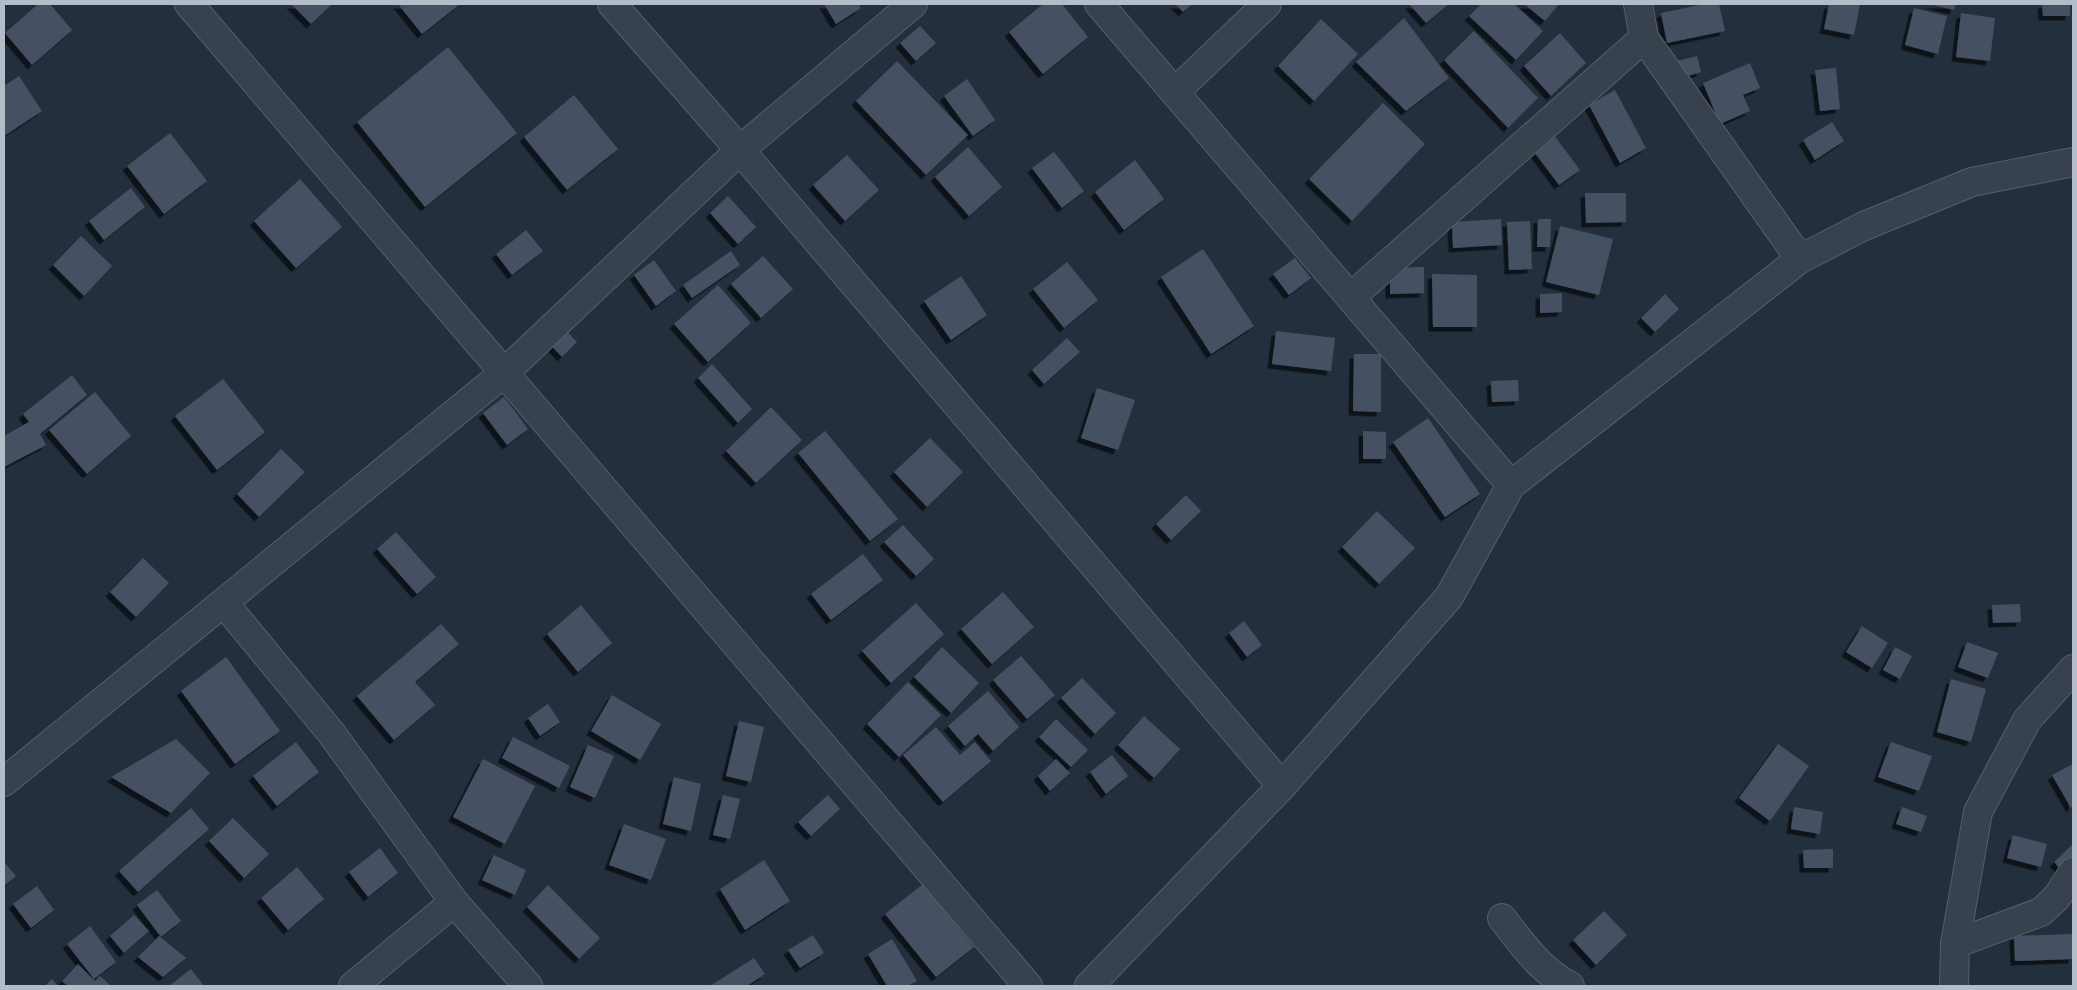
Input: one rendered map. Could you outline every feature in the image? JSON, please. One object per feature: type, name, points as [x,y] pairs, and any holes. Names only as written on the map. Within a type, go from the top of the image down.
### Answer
[{"type":"street","points":[[189,4],[1028,986]]},
{"type":"street","points":[[612,4],[740,150],[1282,786]]},
{"type":"street","points":[[4,782],[505,372],[740,150],[912,4]]},
{"type":"street","points":[[1099,4],[1511,485]]},
{"type":"street","points":[[1175,92],[1267,4]]},
{"type":"street","points":[[1638,4],[1644,38],[1800,259]]},
{"type":"street","points":[[1351,297],[1644,38]]},
{"type":"street","points":[[1089,986],[1282,786],[1449,597],[1511,485],[1800,259],[1864,226],[1972,182],[2073,162]]},
{"type":"street","points":[[224,602],[332,734],[454,902],[528,986]]},
{"type":"street","points":[[1954,986],[1954,944],[1978,812],[2027,720],[2073,670]]},
{"type":"street","points":[[1954,944],[2041,912],[2057,897],[2073,872]]},
{"type":"street","points":[[353,986],[454,902]]},
{"type":"street","points":[[1502,918],[1525,948],[1556,979],[1570,986]]},
{"type":"building","points":[[38,4],[50,4],[72,30],[32,65],[5,33]]},
{"type":"building","points":[[291,4],[332,4],[311,24]]},
{"type":"building","points":[[398,4],[460,4],[422,34]]},
{"type":"building","points":[[824,4],[858,4],[861,8],[836,24]]},
{"type":"building","points":[[1043,4],[1062,4],[1088,37],[1043,74],[1009,32]]},
{"type":"building","points":[[1175,4],[1192,4],[1183,12]]},
{"type":"building","points":[[1409,4],[1449,4],[1426,23]]},
{"type":"building","points":[[1481,4],[1514,4],[1543,31],[1516,60],[1469,16]]},
{"type":"building","points":[[1524,4],[1559,4],[1545,21]]},
{"type":"building","points":[[1704,4],[1719,4],[1725,31],[1667,43],[1661,13]]},
{"type":"building","points":[[1829,4],[1860,4],[1854,35],[1824,29]]},
{"type":"building","points":[[1929,4],[1956,4],[1954,10]]},
{"type":"building","points":[[2042,4],[2070,4],[2070,16],[2043,16]]},
{"type":"building","points":[[1914,8],[1947,16],[1938,54],[1905,45]]},
{"type":"building","points":[[1961,13],[1995,18],[1990,61],[1956,57]]},
{"type":"building","points":[[1404,18],[1449,78],[1406,111],[1356,62]]},
{"type":"building","points":[[1321,19],[1358,54],[1314,101],[1278,66]]},
{"type":"building","points":[[920,26],[936,43],[916,61],[900,43]]},
{"type":"building","points":[[1474,31],[1538,98],[1508,128],[1444,60]]},
{"type":"building","points":[[1560,33],[1586,63],[1551,96],[1524,66]]},
{"type":"building","points":[[448,47],[517,133],[425,207],[357,122]]},
{"type":"building","points":[[1697,56],[1701,72],[1678,79],[1673,62]]},
{"type":"building","points":[[897,61],[968,135],[926,175],[856,101]]},
{"type":"building","points":[[1750,63],[1760,88],[1743,95],[1750,111],[1720,124],[1703,83]]},
{"type":"building","points":[[1836,68],[1840,109],[1820,111],[1815,70]]},
{"type":"building","points":[[19,76],[42,111],[4,136],[4,86]]},
{"type":"building","points":[[967,79],[995,120],[973,136],[944,96]]},
{"type":"building","points":[[1615,90],[1646,148],[1620,163],[1589,105]]},
{"type":"building","points":[[574,95],[618,149],[567,190],[524,137]]},
{"type":"building","points":[[1383,103],[1425,144],[1352,221],[1309,179]]},
{"type":"building","points":[[1832,122],[1844,141],[1815,160],[1803,140]]},
{"type":"building","points":[[170,133],[207,181],[164,214],[127,166]]},
{"type":"building","points":[[1553,134],[1580,170],[1559,185],[1532,149]]},
{"type":"building","points":[[968,147],[1002,187],[969,216],[935,177]]},
{"type":"building","points":[[1054,152],[1084,191],[1062,208],[1032,168]]},
{"type":"building","points":[[847,155],[879,190],[845,221],[813,185]]},
{"type":"building","points":[[1135,160],[1164,199],[1124,230],[1095,192]]},
{"type":"building","points":[[300,179],[342,227],[296,268],[254,221]]},
{"type":"building","points":[[131,188],[145,207],[104,240],[89,221]]},
{"type":"building","points":[[1585,193],[1626,193],[1626,222],[1586,223]]},
{"type":"building","points":[[728,196],[756,227],[738,244],[710,213]]},
{"type":"building","points":[[1501,219],[1502,245],[1453,248],[1452,222]]},
{"type":"building","points":[[1538,219],[1551,219],[1550,247],[1537,247]]},
{"type":"building","points":[[1530,221],[1532,269],[1509,270],[1507,222]]},
{"type":"building","points":[[1560,226],[1613,239],[1599,295],[1546,282]]},
{"type":"building","points":[[526,230],[543,251],[512,275],[496,254]]},
{"type":"building","points":[[81,236],[112,266],[84,296],[53,265]]},
{"type":"building","points":[[1203,249],[1254,326],[1211,354],[1161,277]]},
{"type":"building","points":[[731,251],[740,265],[692,298],[683,285]]},
{"type":"building","points":[[763,256],[793,289],[761,318],[731,284]]},
{"type":"building","points":[[1295,258],[1311,278],[1289,295],[1273,274]]},
{"type":"building","points":[[654,260],[676,291],[656,306],[634,275]]},
{"type":"building","points":[[1067,262],[1098,300],[1064,328],[1033,289]]},
{"type":"building","points":[[1424,267],[1424,293],[1390,294],[1390,268]]},
{"type":"building","points":[[1432,274],[1477,275],[1477,327],[1433,327]]},
{"type":"building","points":[[961,276],[987,315],[951,340],[924,301]]},
{"type":"building","points":[[718,285],[751,323],[708,362],[674,324]]},
{"type":"building","points":[[1562,293],[1562,312],[1540,313],[1540,294]]},
{"type":"building","points":[[1665,294],[1679,309],[1655,332],[1641,318]]},
{"type":"building","points":[[561,325],[577,342],[562,357],[546,340]]},
{"type":"building","points":[[1276,331],[1335,338],[1331,371],[1272,364]]},
{"type":"building","points":[[1067,338],[1080,352],[1044,384],[1032,370]]},
{"type":"building","points":[[1354,354],[1381,354],[1381,412],[1353,411]]},
{"type":"building","points":[[712,364],[752,409],[738,423],[698,378]]},
{"type":"building","points":[[72,375],[87,395],[40,434],[46,445],[4,467],[4,436],[29,422],[23,414]]},
{"type":"building","points":[[223,379],[265,432],[217,470],[175,416]]},
{"type":"building","points":[[1518,380],[1519,401],[1492,402],[1491,381]]},
{"type":"building","points":[[1097,388],[1135,400],[1118,450],[1081,438]]},
{"type":"building","points":[[95,392],[131,436],[87,474],[49,430]]},
{"type":"building","points":[[504,397],[528,429],[507,445],[483,413]]},
{"type":"building","points":[[771,407],[802,440],[756,483],[726,451]]},
{"type":"building","points":[[1428,418],[1480,494],[1445,517],[1393,442]]},
{"type":"building","points":[[825,431],[898,519],[870,541],[798,453]]},
{"type":"building","points":[[1363,431],[1386,432],[1386,459],[1363,459]]},
{"type":"building","points":[[930,438],[963,472],[927,507],[894,472]]},
{"type":"building","points":[[281,449],[305,472],[259,517],[237,494]]},
{"type":"building","points":[[1186,495],[1201,511],[1171,540],[1156,524]]},
{"type":"building","points":[[1377,511],[1415,548],[1379,584],[1342,547]]},
{"type":"building","points":[[903,525],[934,559],[916,576],[884,542]]},
{"type":"building","points":[[396,532],[436,577],[417,594],[377,549]]},
{"type":"building","points":[[863,554],[883,580],[831,620],[811,594]]},
{"type":"building","points":[[143,558],[169,583],[136,617],[110,592]]},
{"type":"building","points":[[1003,592],[1034,627],[992,664],[961,629]]},
{"type":"building","points":[[916,603],[944,634],[891,683],[862,651]]},
{"type":"building","points":[[2020,604],[2021,622],[1993,623],[1992,605]]},
{"type":"building","points":[[581,605],[612,643],[578,672],[547,634]]},
{"type":"building","points":[[1244,621],[1262,645],[1247,657],[1229,633]]},
{"type":"building","points":[[441,624],[459,644],[415,682],[435,705],[394,740],[357,696]]},
{"type":"building","points":[[1862,626],[1888,643],[1872,668],[1846,652]]},
{"type":"building","points":[[1967,642],[1998,653],[1988,678],[1958,667]]},
{"type":"building","points":[[942,647],[979,683],[951,713],[914,677]]},
{"type":"building","points":[[1895,647],[1912,656],[1900,679],[1883,670]]},
{"type":"building","points":[[1021,656],[1055,695],[1027,719],[993,680]]},
{"type":"building","points":[[226,657],[280,731],[235,764],[181,691]]},
{"type":"building","points":[[1082,678],[1116,713],[1095,734],[1061,698]]},
{"type":"building","points":[[1951,679],[1986,689],[1971,742],[1937,732]]},
{"type":"building","points":[[908,682],[941,715],[899,757],[867,724]]},
{"type":"building","points":[[988,691],[1019,727],[993,751],[978,734],[965,746],[948,726]]},
{"type":"building","points":[[612,695],[661,724],[640,760],[591,731]]},
{"type":"building","points":[[548,704],[560,722],[540,736],[528,718]]},
{"type":"building","points":[[1144,716],[1180,749],[1154,778],[1118,745]]},
{"type":"building","points":[[1056,719],[1088,750],[1071,767],[1039,737]]},
{"type":"building","points":[[739,721],[764,727],[751,782],[726,776]]},
{"type":"building","points":[[936,727],[960,755],[975,742],[991,761],[943,802],[903,755]]},
{"type":"building","points":[[513,737],[570,766],[559,788],[502,758]]},
{"type":"building","points":[[176,739],[210,773],[171,813],[111,777]]},
{"type":"building","points":[[296,742],[319,772],[277,806],[253,776]]},
{"type":"building","points":[[1891,742],[1932,756],[1919,791],[1878,777]]},
{"type":"building","points":[[1778,744],[1809,766],[1770,821],[1739,798]]},
{"type":"building","points":[[588,745],[614,756],[595,798],[570,787]]},
{"type":"building","points":[[1112,755],[1128,776],[1106,794],[1090,772]]},
{"type":"building","points":[[483,759],[535,786],[505,844],[453,817]]},
{"type":"building","points":[[1056,759],[1070,773],[1050,791],[1038,776]]},
{"type":"building","points":[[2073,764],[2073,806],[2071,808],[2052,775]]},
{"type":"building","points":[[674,777],[701,784],[691,831],[663,824]]},
{"type":"building","points":[[723,795],[740,799],[730,839],[713,835]]},
{"type":"building","points":[[828,795],[840,809],[811,836],[798,822]]},
{"type":"building","points":[[1794,807],[1823,812],[1820,834],[1791,829]]},
{"type":"building","points":[[1902,807],[1927,816],[1921,832],[1896,824]]},
{"type":"building","points":[[191,808],[209,829],[138,892],[119,871]]},
{"type":"building","points":[[233,818],[269,854],[244,878],[209,841]]},
{"type":"building","points":[[624,824],[666,839],[651,880],[609,865]]},
{"type":"building","points":[[2013,835],[2047,844],[2041,867],[2007,858]]},
{"type":"building","points":[[2073,844],[2073,883],[2054,862]]},
{"type":"building","points":[[380,848],[398,873],[368,897],[349,872]]},
{"type":"building","points":[[1833,849],[1833,868],[1804,868],[1803,850]]},
{"type":"building","points":[[494,855],[526,870],[515,895],[482,880]]},
{"type":"building","points":[[764,860],[790,901],[745,930],[720,889]]},
{"type":"building","points":[[4,862],[16,876],[4,886]]},
{"type":"building","points":[[297,867],[324,899],[288,930],[261,898]]},
{"type":"building","points":[[923,884],[974,947],[936,977],[885,914]]},
{"type":"building","points":[[548,885],[600,938],[579,959],[527,907]]},
{"type":"building","points":[[37,886],[54,910],[31,928],[13,904]]},
{"type":"building","points":[[157,890],[181,921],[161,937],[137,905]]},
{"type":"building","points":[[1604,911],[1627,935],[1596,965],[1573,940]]},
{"type":"building","points":[[134,915],[149,931],[124,953],[110,936]]},
{"type":"building","points":[[90,926],[116,962],[94,979],[67,944]]},
{"type":"building","points":[[2073,934],[2073,959],[2015,961],[2014,936]]},
{"type":"building","points":[[813,935],[824,953],[800,968],[788,950]]},
{"type":"building","points":[[159,936],[186,958],[163,977],[138,957]]},
{"type":"building","points":[[892,939],[917,981],[908,986],[887,986],[868,954]]},
{"type":"building","points":[[754,958],[765,974],[747,986],[710,986]]},
{"type":"building","points":[[78,964],[95,981],[100,976],[111,986],[68,986],[62,981]]},
{"type":"building","points":[[191,969],[204,986],[169,986]]},
{"type":"building","points":[[52,979],[58,986],[45,986]]}]
